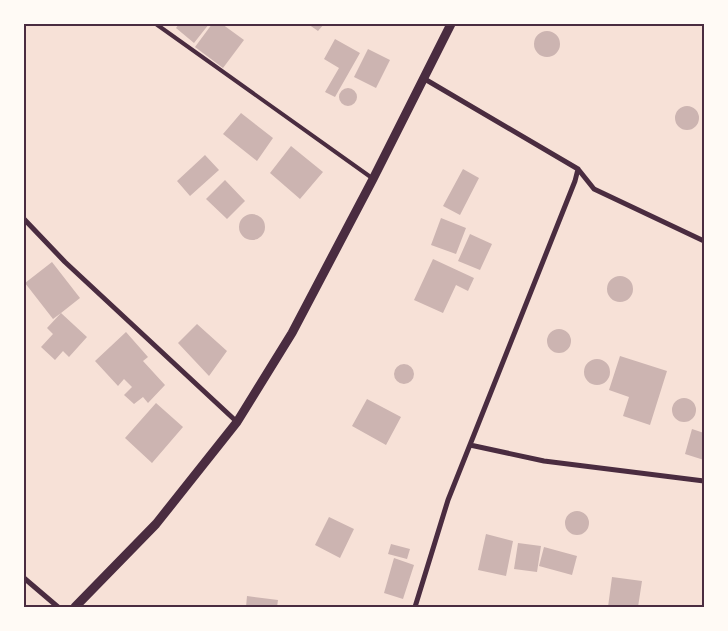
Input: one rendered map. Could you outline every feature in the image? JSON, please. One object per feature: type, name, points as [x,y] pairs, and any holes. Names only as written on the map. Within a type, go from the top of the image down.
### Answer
[{"type":"street","points":[[75,607],[156,524],[237,422],[292,333],[373,179],[451,24]]},
{"type":"street","points":[[424,78],[578,169],[594,189],[704,241]]},
{"type":"street","points":[[415,607],[448,500],[578,169]]},
{"type":"street","points":[[24,219],[65,262],[237,422]]},
{"type":"street","points":[[470,445],[544,461],[704,481]]},
{"type":"street","points":[[24,578],[58,607]]},
{"type":"lane","points":[[156,24],[373,179]]},
{"type":"building","points":[[179,24],[209,24],[194,43],[176,28]]},
{"type":"building","points":[[212,24],[222,24],[244,40],[223,68],[195,47]]},
{"type":"building","points":[[308,24],[324,24],[318,31]]},
{"type":"building","points":[[547,31],[556,35],[560,44],[556,53],[547,57],[538,53],[534,44],[538,35]]},
{"type":"building","points":[[335,39],[360,53],[335,97],[325,92],[339,68],[324,59]]},
{"type":"building","points":[[368,49],[390,60],[376,88],[354,77]]},
{"type":"building","points":[[344,88],[352,88],[357,93],[355,104],[344,106],[339,101],[339,93]]},
{"type":"building","points":[[687,106],[692,107],[698,113],[698,123],[692,129],[687,130],[682,129],[676,123],[675,118],[676,113],[682,107]]},
{"type":"building","points":[[241,113],[273,138],[257,161],[223,134]]},
{"type":"building","points":[[291,146],[323,172],[300,199],[270,173]]},
{"type":"building","points":[[205,155],[219,170],[190,196],[177,181]]},
{"type":"building","points":[[463,169],[479,178],[460,215],[443,206]]},
{"type":"building","points":[[225,180],[245,201],[227,219],[206,199]]},
{"type":"building","points":[[252,214],[261,218],[265,227],[261,236],[252,240],[243,236],[239,227],[243,218]]},
{"type":"building","points":[[441,218],[466,228],[456,254],[431,245]]},
{"type":"building","points":[[470,234],[492,244],[480,270],[458,261]]},
{"type":"building","points":[[433,259],[474,278],[468,291],[456,285],[443,313],[414,300]]},
{"type":"building","points":[[52,262],[80,298],[53,319],[25,283]]},
{"type":"building","points":[[620,276],[629,280],[633,289],[629,298],[620,302],[611,298],[607,289],[611,280]]},
{"type":"building","points":[[61,313],[87,337],[69,357],[63,351],[55,360],[41,347],[53,334],[47,328]]},
{"type":"building","points":[[197,324],[227,351],[209,376],[178,343]]},
{"type":"building","points":[[559,329],[568,332],[571,341],[568,350],[559,353],[550,350],[547,341],[550,332]]},
{"type":"building","points":[[126,332],[148,357],[143,361],[165,385],[148,403],[143,397],[134,404],[124,395],[132,387],[124,379],[118,386],[95,361]]},
{"type":"building","points":[[620,356],[667,371],[650,425],[623,416],[629,397],[609,390]]},
{"type":"building","points":[[597,359],[606,363],[610,372],[606,381],[597,385],[588,381],[584,372],[588,363]]},
{"type":"building","points":[[404,364],[411,367],[414,374],[411,381],[404,384],[397,381],[394,374],[397,367]]},
{"type":"building","points":[[684,398],[692,402],[696,410],[692,418],[684,422],[676,418],[672,410],[676,402]]},
{"type":"building","points":[[367,399],[401,417],[386,445],[352,426]]},
{"type":"building","points":[[156,403],[183,427],[152,463],[125,438]]},
{"type":"building","points":[[692,429],[704,433],[704,460],[685,454]]},
{"type":"building","points":[[577,511],[585,515],[589,523],[585,531],[577,535],[569,531],[565,523],[569,515]]},
{"type":"building","points":[[329,517],[354,529],[340,558],[315,545]]},
{"type":"building","points":[[486,534],[513,541],[506,576],[478,570]]},
{"type":"building","points":[[518,543],[541,546],[537,572],[514,569]]},
{"type":"building","points":[[391,544],[410,549],[407,559],[388,554]]},
{"type":"building","points":[[544,547],[577,556],[572,575],[539,566]]},
{"type":"building","points":[[394,558],[414,565],[403,599],[384,593]]},
{"type":"building","points":[[612,577],[642,581],[638,607],[608,607]]},
{"type":"building","points":[[247,596],[278,600],[277,607],[246,607]]}]
